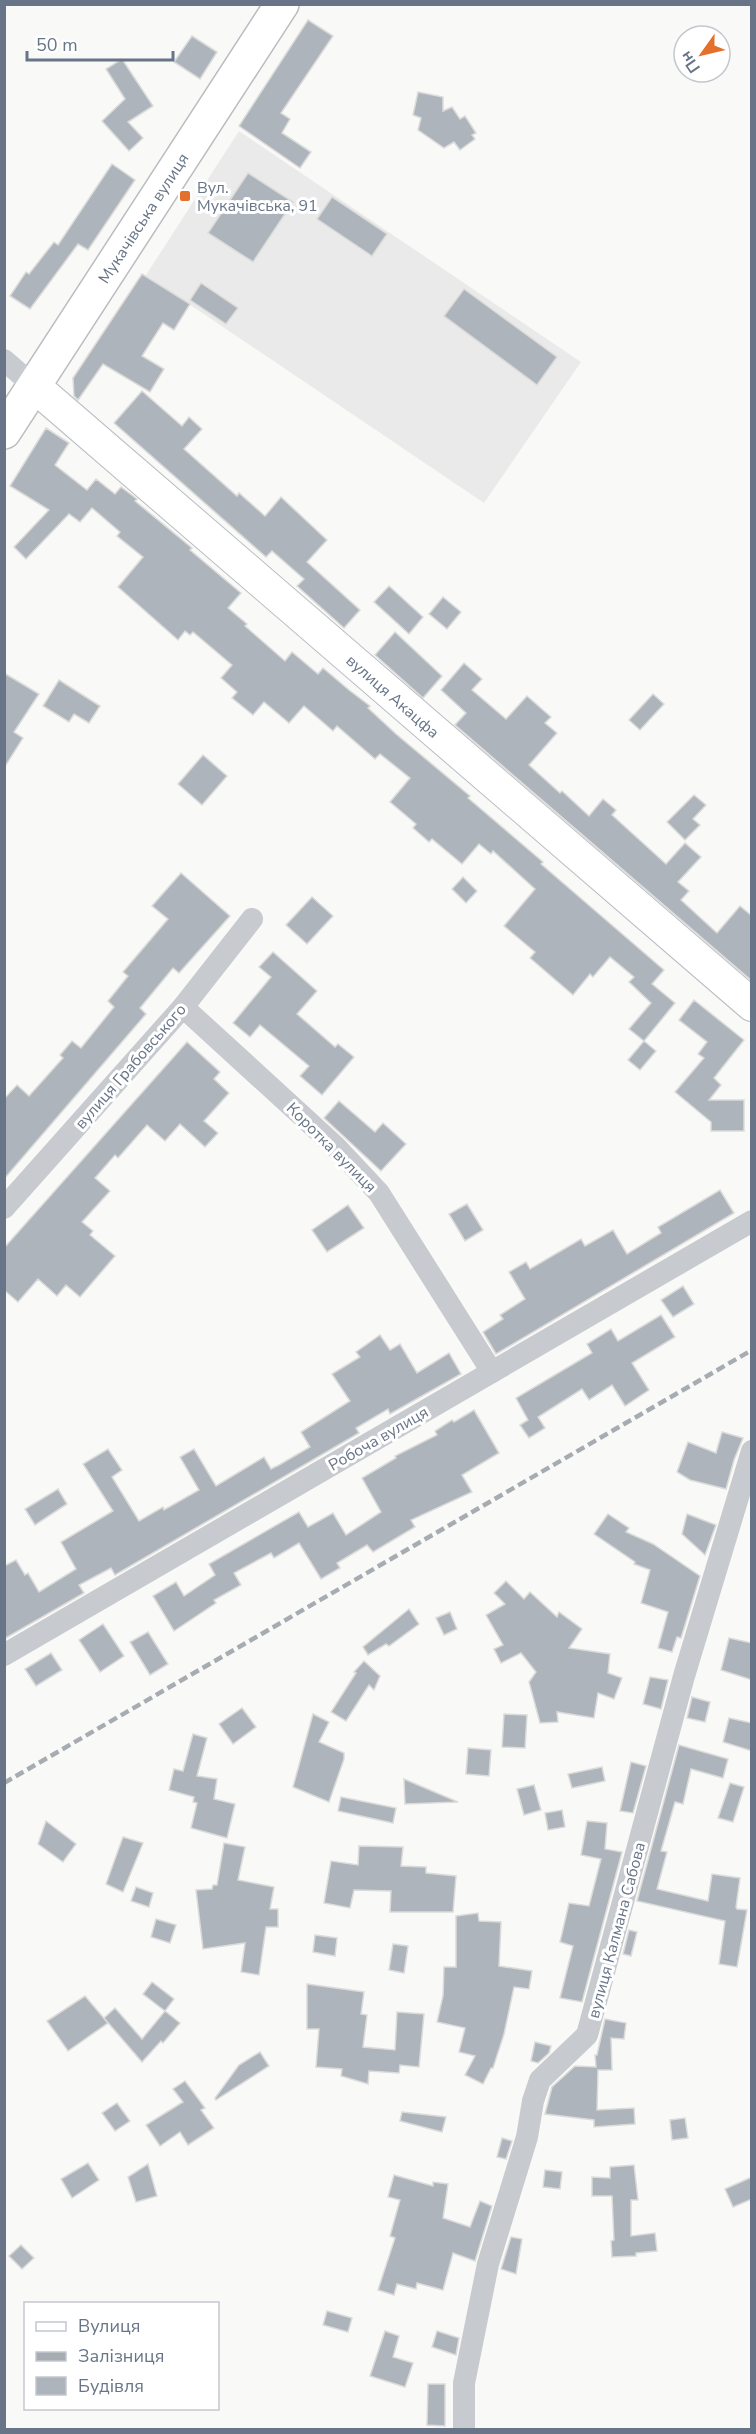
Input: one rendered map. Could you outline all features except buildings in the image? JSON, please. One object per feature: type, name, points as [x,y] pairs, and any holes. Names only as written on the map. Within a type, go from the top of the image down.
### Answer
[{"type":"highway","name":"Мукачівська вулиця","points":[[4,432],[282,4]]},
{"type":"street","points":[[4,360],[34,386]]},
{"type":"street","name":"вулиця Акацфа","points":[[34,386],[752,1005]]},
{"type":"street","name":"вулиця Грабовського","points":[[4,1208],[183,1007],[252,919]]},
{"type":"street","name":"Коротка вулиця","points":[[183,1007],[335,1146],[379,1193],[492,1372]]},
{"type":"street","name":"Робоча вулиця","points":[[4,1655],[752,1221]]},
{"type":"street","name":"вулиця Калмана Сабова","points":[[464,2430],[464,2384],[488,2264],[527,2137],[533,2102],[540,2080],[587,2036],[684,1676],[752,1451]]},
{"type":"shaded area","points":[[239,131],[581,362],[484,503],[146,275]]},
{"type":"railway","points":[[4,1783],[752,1350]]},
{"type":"place","name":"Вул. Мукачівська, 91","points":[[185,196]]}]
